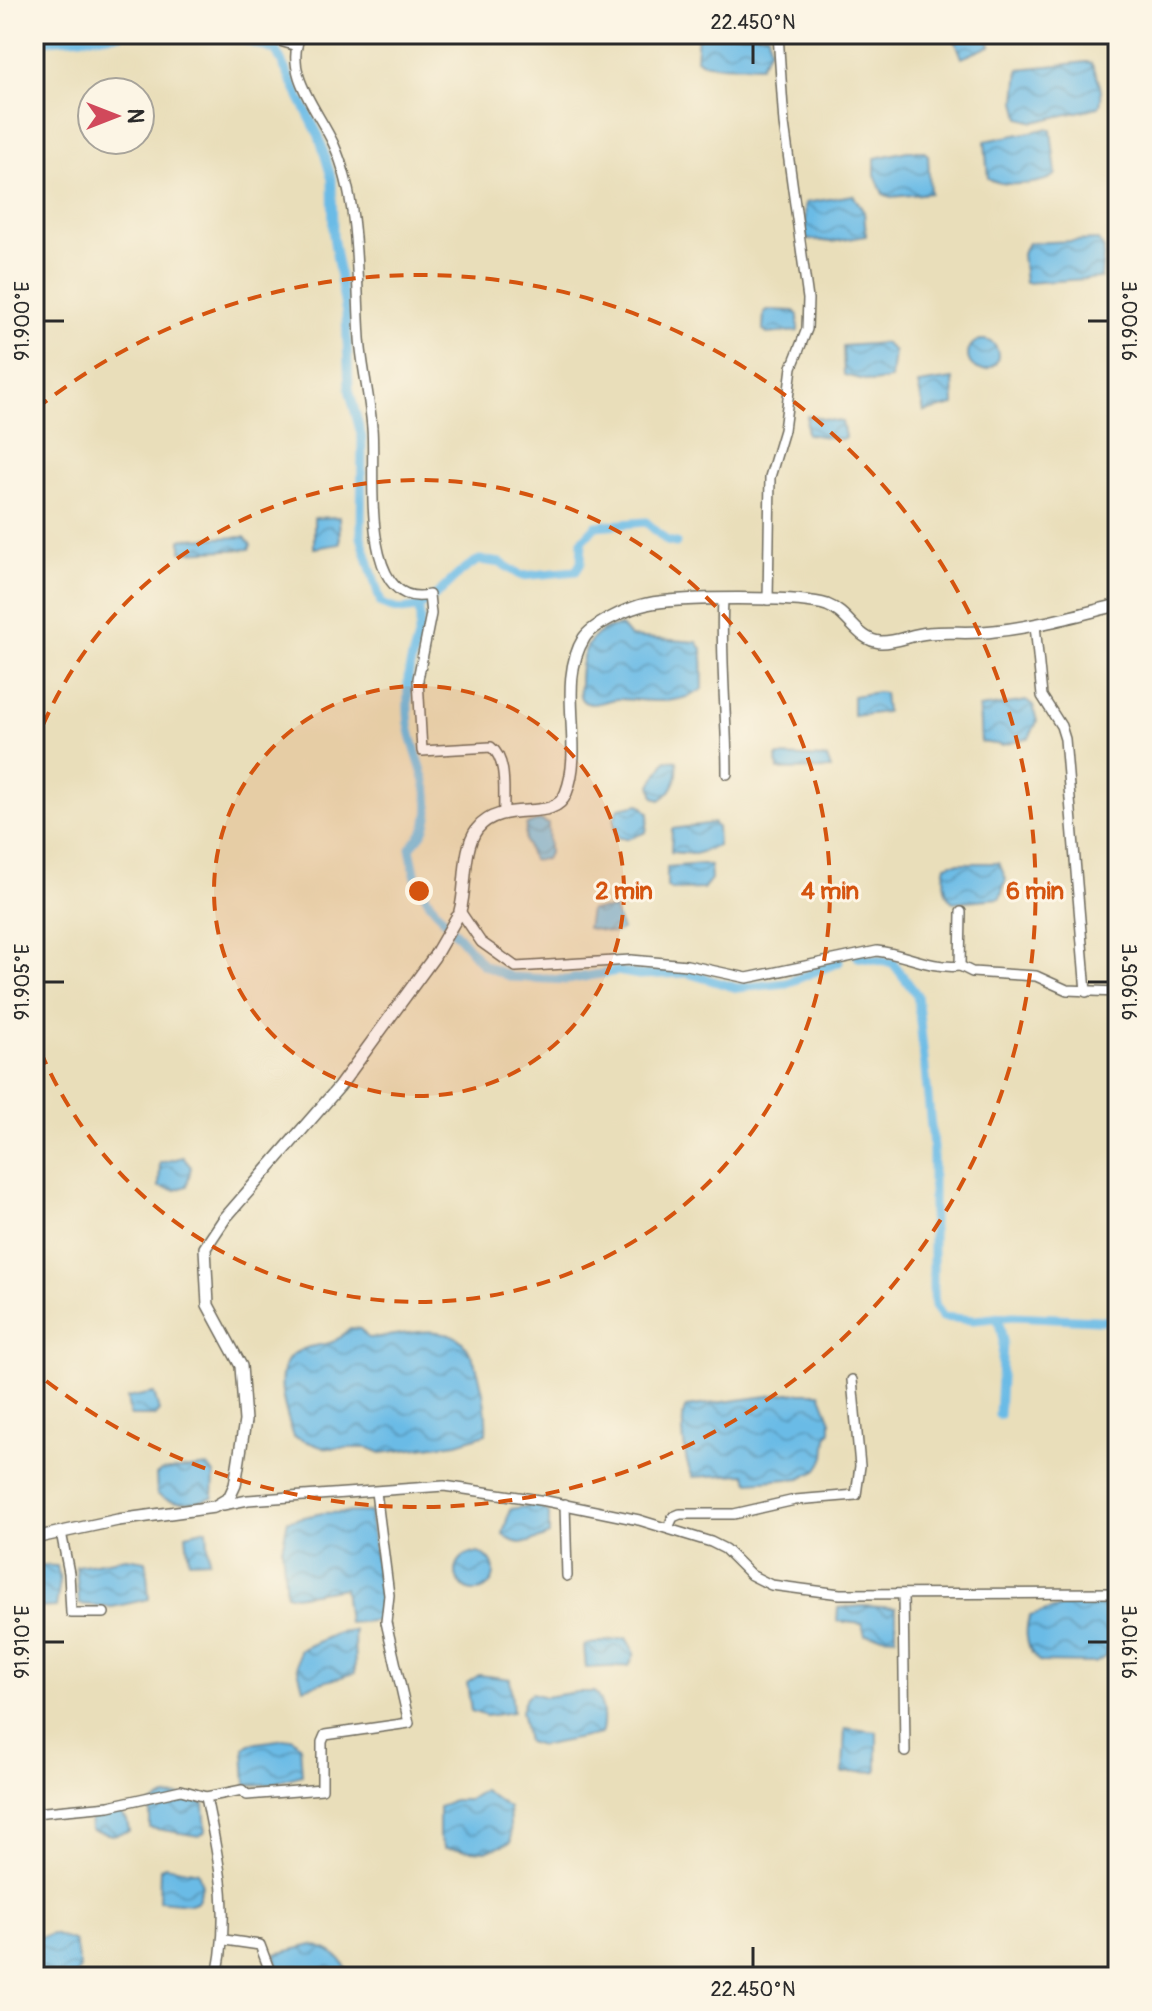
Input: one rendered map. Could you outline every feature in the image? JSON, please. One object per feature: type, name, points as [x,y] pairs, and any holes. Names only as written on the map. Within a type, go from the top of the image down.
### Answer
[{"type":"main road","points":[[34,1538],[220,1505],[229,1498],[235,1485],[245,1421],[241,1366],[208,1305],[205,1248],[225,1218],[339,1087],[444,941],[458,914],[476,830],[496,813],[551,809],[562,803],[571,775],[577,657],[587,634],[646,604],[723,600],[814,601],[846,615],[866,638],[883,642],[917,634],[992,632],[1118,605]]},
{"type":"street","points":[[256,34],[297,46]]},
{"type":"street","points":[[301,34],[295,60],[300,82],[334,143],[348,192],[362,377],[372,427],[375,532],[381,565],[396,590],[417,598],[429,595],[431,614],[418,679],[422,751],[491,747],[500,758],[504,812]]},
{"type":"street","points":[[768,600],[770,477],[784,430],[792,367],[807,329],[808,299],[784,124],[778,34]]},
{"type":"street","points":[[723,600],[719,643],[725,685],[727,774]]},
{"type":"street","points":[[1035,625],[1042,696],[1061,726],[1065,739],[1086,992]]},
{"type":"street","points":[[960,966],[961,912]]},
{"type":"street","points":[[458,914],[481,942],[516,967],[631,960],[687,965],[747,978],[877,951],[895,953],[925,965],[960,966],[972,972],[1036,976],[1067,990],[1118,992]]},
{"type":"street","points":[[668,1528],[673,1517],[680,1514],[734,1514],[795,1500],[856,1495],[860,1466],[852,1380]]},
{"type":"street","points":[[220,1505],[248,1500],[452,1487],[565,1504],[668,1528],[720,1545],[751,1575],[771,1585],[805,1592],[903,1595],[1118,1593]]},
{"type":"street","points":[[34,1813],[109,1806],[181,1790],[206,1797],[242,1790],[247,1795],[322,1789],[322,1742],[325,1735],[409,1723],[386,1622],[389,1595],[376,1492]]},
{"type":"street","points":[[565,1504],[567,1576]]},
{"type":"street","points":[[61,1532],[69,1573],[71,1613],[104,1613]]},
{"type":"street","points":[[903,1595],[905,1752]]},
{"type":"street","points":[[206,1797],[226,1910],[225,1940],[217,1977]]},
{"type":"street","points":[[225,1940],[260,1945],[272,1977]]},
{"type":"water","points":[[698,34],[768,34],[770,49],[760,66],[708,64],[696,59]]},
{"type":"water","points":[[953,34],[987,34],[990,46],[962,58]]},
{"type":"water","points":[[1091,63],[1100,85],[1099,107],[1034,122],[1020,118],[1016,101],[1019,69]]},
{"type":"water","points":[[1051,130],[1056,174],[1042,181],[1023,184],[988,178],[985,141]]},
{"type":"water","points":[[923,151],[928,155],[930,193],[891,197],[883,194],[875,175],[875,158]]},
{"type":"water","points":[[853,195],[864,212],[866,236],[832,242],[806,239],[805,203]]},
{"type":"water","points":[[1098,240],[1104,249],[1101,278],[1025,283],[1022,254],[1028,243]]},
{"type":"water","points":[[768,310],[794,311],[798,315],[798,331],[767,334],[763,330],[764,313]]},
{"type":"water","points":[[983,340],[994,344],[998,355],[994,366],[983,370],[972,366],[968,355],[972,344]]},
{"type":"water","points":[[884,343],[894,351],[891,379],[873,382],[844,375],[843,346]]},
{"type":"water","points":[[953,379],[954,405],[924,412],[918,384]]},
{"type":"water","points":[[807,416],[842,422],[845,437],[806,434]]},
{"type":"water","points":[[339,517],[340,544],[314,548],[314,518]]},
{"type":"water","points":[[245,537],[251,545],[249,549],[181,552],[181,539]]},
{"type":"water","points":[[621,626],[630,637],[697,642],[702,649],[703,689],[672,700],[615,699],[596,704],[583,701],[580,697],[580,673],[588,645],[601,632]]},
{"type":"water","points":[[884,693],[886,712],[853,716],[853,696]]},
{"type":"water","points":[[1027,701],[1033,705],[1037,722],[1029,738],[1003,745],[981,742],[979,708]]},
{"type":"water","points":[[777,756],[827,758],[831,769],[778,770]]},
{"type":"water","points":[[666,760],[677,761],[677,773],[672,788],[660,800],[654,797],[651,785]]},
{"type":"water","points":[[640,804],[649,813],[646,832],[631,838],[619,838],[614,823],[619,808]]},
{"type":"water","points":[[540,820],[548,824],[549,853],[546,859],[532,860],[525,840],[526,825]]},
{"type":"water","points":[[713,823],[717,827],[718,846],[695,854],[671,852],[672,829]]},
{"type":"water","points":[[999,863],[1006,879],[1000,898],[953,902],[947,895],[944,880],[946,865]]},
{"type":"water","points":[[710,866],[711,879],[703,889],[672,890],[667,887],[667,867]]},
{"type":"water","points":[[614,909],[622,930],[613,933],[587,928],[590,910]]},
{"type":"water","points":[[183,1157],[191,1167],[187,1186],[175,1190],[159,1187],[160,1163]]},
{"type":"water","points":[[350,1328],[360,1329],[368,1338],[439,1332],[459,1340],[468,1349],[480,1377],[486,1434],[457,1443],[381,1453],[369,1448],[324,1448],[294,1437],[282,1390],[284,1366],[301,1350],[331,1343]]},
{"type":"water","points":[[154,1393],[159,1411],[155,1416],[130,1416],[127,1398]]},
{"type":"water","points":[[789,1393],[820,1393],[831,1421],[825,1457],[816,1471],[802,1478],[749,1482],[745,1474],[693,1477],[684,1442],[686,1407]]},
{"type":"water","points":[[208,1466],[214,1474],[213,1497],[184,1502],[157,1494],[156,1475],[161,1471]]},
{"type":"water","points":[[536,1505],[549,1513],[549,1535],[531,1542],[519,1543],[508,1539],[503,1534],[510,1509]]},
{"type":"water","points":[[370,1512],[382,1620],[348,1623],[344,1588],[295,1596],[286,1594],[282,1548],[288,1520],[323,1513]]},
{"type":"water","points":[[207,1529],[209,1560],[189,1561],[186,1534]]},
{"type":"water","points":[[475,1553],[488,1559],[494,1572],[488,1585],[475,1591],[462,1585],[456,1572],[462,1559]]},
{"type":"water","points":[[126,1558],[146,1561],[149,1599],[112,1607],[79,1604],[76,1566]]},
{"type":"water","points":[[34,1565],[57,1566],[60,1581],[56,1607],[34,1608]]},
{"type":"water","points":[[1083,1600],[1101,1602],[1108,1615],[1110,1635],[1105,1657],[1095,1663],[1040,1662],[1032,1653],[1028,1641],[1030,1616]]},
{"type":"water","points":[[838,1608],[896,1608],[896,1637],[865,1635],[862,1624],[837,1621]]},
{"type":"water","points":[[354,1630],[355,1673],[303,1688],[297,1665],[299,1650],[339,1632]]},
{"type":"water","points":[[626,1638],[635,1653],[629,1666],[586,1668],[584,1645]]},
{"type":"water","points":[[479,1675],[510,1679],[513,1712],[486,1716],[471,1711],[467,1683]]},
{"type":"water","points":[[594,1692],[600,1701],[603,1712],[601,1734],[540,1746],[527,1742],[521,1711],[526,1697],[532,1693],[545,1697]]},
{"type":"water","points":[[845,1728],[877,1732],[877,1771],[843,1773]]},
{"type":"water","points":[[292,1738],[300,1746],[302,1775],[270,1784],[246,1785],[244,1748],[250,1744]]},
{"type":"water","points":[[483,1790],[509,1808],[511,1842],[485,1851],[445,1848],[439,1837],[439,1807],[453,1800],[468,1800]]},
{"type":"water","points":[[184,1796],[204,1804],[206,1831],[199,1836],[150,1828],[150,1805],[165,1797]]},
{"type":"water","points":[[118,1811],[127,1820],[129,1831],[112,1835],[91,1830],[90,1814]]},
{"type":"water","points":[[165,1866],[198,1872],[202,1885],[198,1901],[190,1904],[159,1901],[160,1868]]},
{"type":"water","points":[[53,1934],[75,1942],[80,1969],[74,1977],[34,1977],[34,1938]]},
{"type":"water","points":[[312,1945],[336,1955],[347,1970],[348,1977],[278,1977],[276,1954]]},
{"type":"waterway","points":[[34,41],[121,34]]},
{"type":"waterway","points":[[227,34],[276,51],[319,136],[332,180],[333,236],[346,314],[349,389],[362,438],[361,537],[381,603],[397,609],[410,609],[423,604],[480,560],[501,563],[522,576],[576,571],[581,563],[582,541],[596,526],[646,522],[667,541],[676,543]]},
{"type":"waterway","points":[[418,607],[420,625],[409,670],[408,713],[411,737],[429,802],[424,831],[410,848],[416,878],[430,903],[483,965],[511,977],[567,980],[617,971],[639,975],[687,973],[737,988],[787,983],[839,962]]},
{"type":"waterway","points":[[858,957],[893,963],[917,995],[933,1146],[933,1288],[935,1306],[942,1317],[974,1320],[1013,1316],[1118,1321]]},
{"type":"waterway","points":[[998,1317],[1003,1341],[999,1415]]}]
